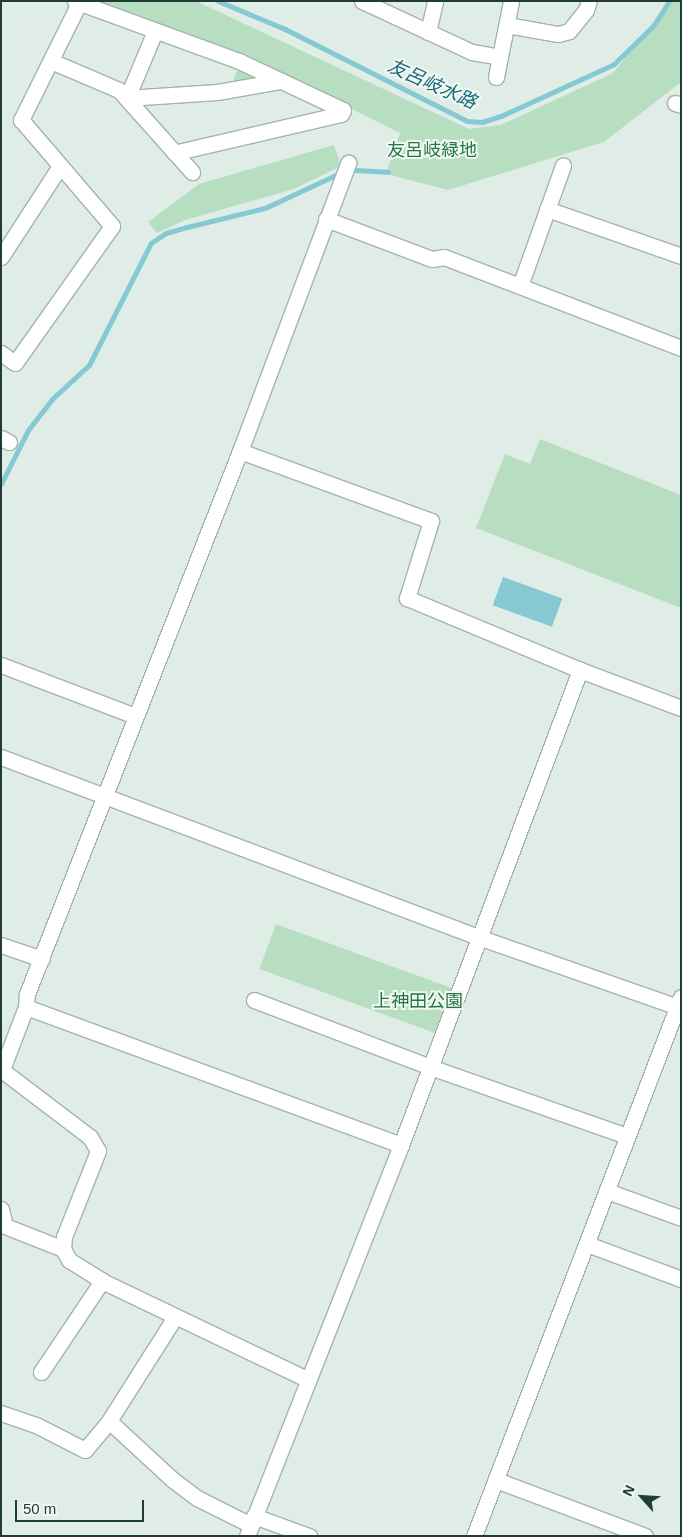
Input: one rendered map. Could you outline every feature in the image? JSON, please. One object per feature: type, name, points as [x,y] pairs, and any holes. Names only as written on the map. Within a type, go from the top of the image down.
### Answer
[{"type":"street","points":[[362,1],[472,52],[500,57]]},
{"type":"street","points":[[428,32],[435,1]]},
{"type":"street","points":[[496,77],[511,1]]},
{"type":"street","points":[[506,25],[558,34],[569,31],[586,10],[589,1]]},
{"type":"street","points":[[1,353],[15,363],[112,226],[21,120],[77,2],[239,61],[343,110],[341,114],[174,153]]},
{"type":"street","points":[[126,98],[155,31]]},
{"type":"street","points":[[51,60],[119,90],[192,172]]},
{"type":"street","points":[[126,98],[217,92],[281,81]]},
{"type":"street","points":[[307,1379],[102,1281],[69,1260],[63,1249],[64,1237],[98,1151],[90,1137],[2,1071],[26,1007],[27,994],[240,451],[348,163]]},
{"type":"street","points":[[520,286],[563,165]]},
{"type":"street","points":[[1,257],[60,166]]},
{"type":"street","points":[[547,209],[681,256]]},
{"type":"street","points":[[326,219],[432,259],[444,257],[681,348]]},
{"type":"street","points":[[240,451],[431,521],[407,598],[580,670],[681,708]]},
{"type":"street","points":[[1,665],[135,716]]},
{"type":"street","points":[[250,1526],[401,1145],[580,670]]},
{"type":"street","points":[[1,757],[478,937],[679,1004],[474,1536]]},
{"type":"street","points":[[1,944],[42,959]]},
{"type":"street","points":[[254,1000],[430,1067],[628,1136]]},
{"type":"street","points":[[26,1007],[401,1145]]},
{"type":"street","points":[[607,1191],[681,1218]]},
{"type":"street","points":[[1,1209],[5,1226],[63,1249]]},
{"type":"street","points":[[587,1244],[680,1276]]},
{"type":"street","points":[[41,1372],[102,1281]]},
{"type":"street","points":[[1,1413],[36,1425],[84,1450],[109,1421],[175,1317]]},
{"type":"street","points":[[109,1421],[173,1480],[197,1498],[250,1526],[309,1536]]},
{"type":"street","points":[[496,1480],[645,1536]]},
{"type":"green space","name":"友呂岐緑地","points":[[90,1],[196,1],[469,129],[501,125],[613,73],[672,1],[681,1],[681,82],[604,142],[448,190],[386,174],[400,133],[317,92]]},
{"type":"green space","points":[[239,65],[269,77],[232,84]]},
{"type":"green space","points":[[334,145],[341,166],[294,189],[185,220],[157,233],[148,222],[199,184]]},
{"type":"green space","points":[[540,439],[681,495],[681,608],[476,528],[505,454],[530,464]]},
{"type":"green space","name":"上神田公園","points":[[276,924],[454,989],[437,1034],[260,969]]},
{"type":"water","points":[[503,577],[562,599],[552,627],[493,605]]},
{"type":"waterway","name":"友呂岐水路","points":[[218,1],[285,29],[467,121],[482,122],[501,116],[614,64],[653,26],[669,1]]},
{"type":"waterway","points":[[354,170],[388,172]]},
{"type":"waterway","points":[[1,484],[28,430],[52,399],[89,365],[151,243],[166,233],[265,208],[338,174]]}]
